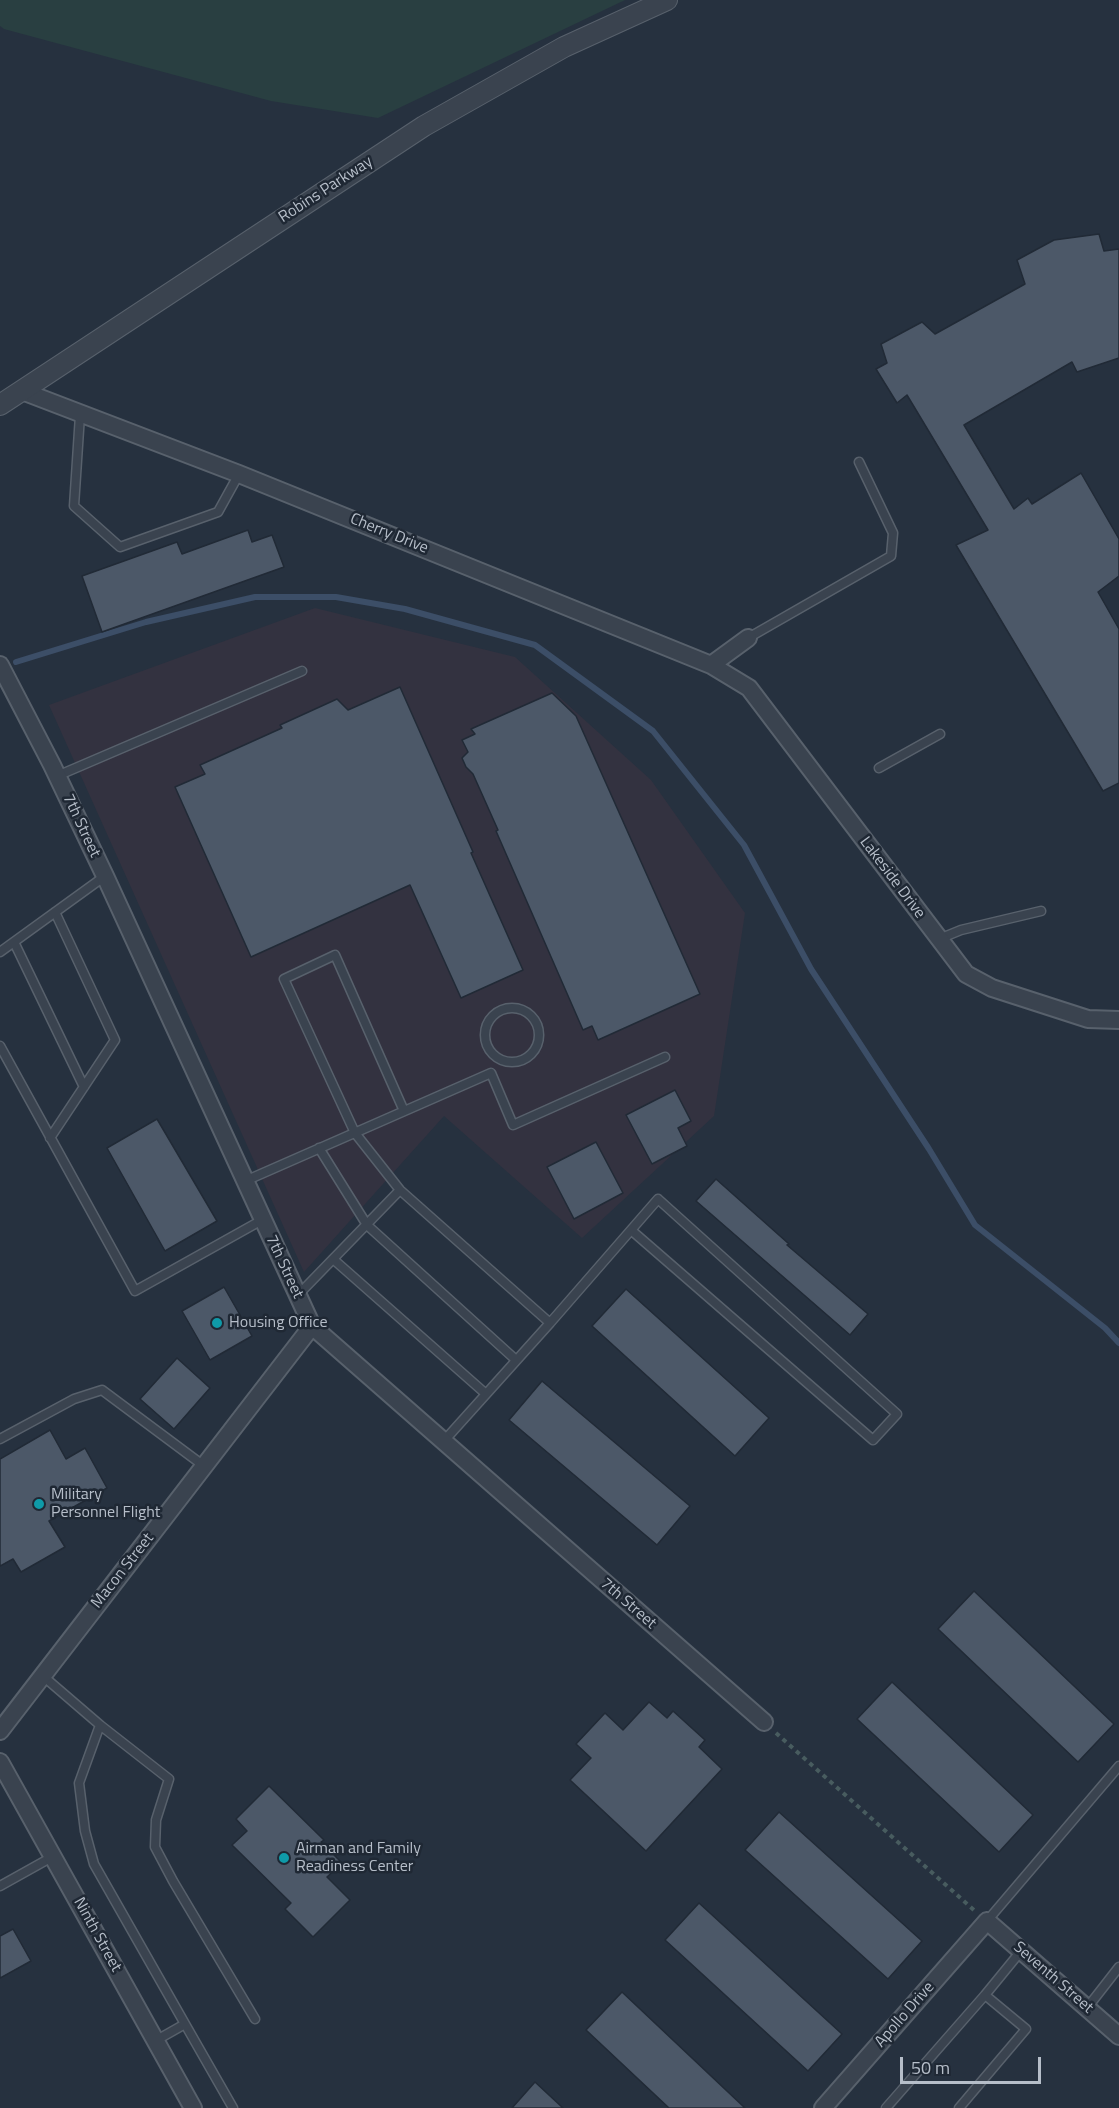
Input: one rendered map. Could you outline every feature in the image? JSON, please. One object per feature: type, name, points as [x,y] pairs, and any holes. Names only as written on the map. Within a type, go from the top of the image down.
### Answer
[{"type":"street","name":"Robins Parkway","points":[[0,405],[424,126],[564,47],[667,0]]},
{"type":"street","name":"Cherry Drive","points":[[22,391],[239,474],[711,665]]},
{"type":"street","points":[[711,665],[748,638]]},
{"type":"street","name":"7th Street","points":[[0,665],[105,876],[312,1326],[764,1722]]},
{"type":"street","name":"Lakeside Drive","points":[[711,665],[749,688],[966,974],[992,988],[1088,1019],[1119,1020]]},
{"type":"street","name":"Macon Street","points":[[0,1731],[312,1326]]},
{"type":"street","name":"Ninth Street","points":[[0,1762],[193,2108]]},
{"type":"street","name":"Seventh Street","points":[[987,1921],[1119,2036]]},
{"type":"street","name":"Apollo Drive","points":[[830,2106],[987,1921]]},
{"type":"lane","points":[[80,414],[74,506],[120,547],[218,512],[239,474]]},
{"type":"lane","points":[[748,638],[891,556],[893,533],[859,462]]},
{"type":"lane","points":[[57,776],[302,671]]},
{"type":"lane","points":[[879,768],[940,734]]},
{"type":"lane","points":[[0,952],[105,876]]},
{"type":"lane","points":[[939,939],[961,930],[1041,911]]},
{"type":"lane","points":[[51,1138],[115,1040],[55,912]]},
{"type":"lane","points":[[14,942],[84,1087]]},
{"type":"lane","points":[[404,1112],[335,955],[284,979],[355,1133],[400,1190],[550,1323]]},
{"type":"lane","points":[[513,1008],[522,1010],[536,1022],[539,1030],[537,1047],[531,1054],[516,1062],[498,1059],[487,1045],[484,1036],[486,1027],[496,1013],[513,1008]]},
{"type":"lane","points":[[0,1046],[135,1291],[262,1220]]},
{"type":"lane","points":[[492,1073],[513,1125],[665,1057]]},
{"type":"lane","points":[[244,1181],[492,1073],[498,1059]]},
{"type":"lane","points":[[319,1148],[367,1225],[516,1360]]},
{"type":"lane","points":[[298,1295],[400,1190]]},
{"type":"lane","points":[[443,1442],[658,1199],[897,1414],[873,1440],[631,1230]]},
{"type":"lane","points":[[333,1259],[486,1394]]},
{"type":"lane","points":[[0,1439],[74,1399],[102,1390],[204,1467]]},
{"type":"lane","points":[[43,1676],[100,1725],[169,1779],[156,1820],[155,1847],[255,2019]]},
{"type":"lane","points":[[100,1725],[79,1783],[85,1831],[94,1864],[233,2108]]},
{"type":"lane","points":[[987,1921],[1119,1766]]},
{"type":"lane","points":[[0,1886],[52,1857]]},
{"type":"lane","points":[[886,2108],[1021,1951]]},
{"type":"lane","points":[[1087,2008],[1119,1967]]},
{"type":"lane","points":[[959,2108],[1026,2029],[985,1995]]},
{"type":"lane","points":[[156,2041],[185,2024]]},
{"type":"path","points":[[764,1722],[987,1921]]},
{"type":"shaded area","points":[[315,608],[515,657],[651,780],[745,913],[714,1116],[582,1238],[444,1116],[304,1272],[49,705]]},
{"type":"green space","points":[[0,0],[625,0],[378,118],[271,101],[4,29],[0,26]]},
{"type":"building","points":[[1099,234],[1104,251],[1119,249],[1119,358],[1077,372],[1072,362],[964,425],[1014,509],[1028,498],[1032,504],[1081,473],[1119,539],[1119,576],[1098,592],[1119,629],[1119,783],[1103,791],[956,545],[988,530],[907,395],[897,403],[876,369],[887,363],[881,344],[922,322],[935,334],[1025,284],[1017,260],[1054,240]]},
{"type":"building","points":[[248,530],[252,542],[272,535],[284,567],[102,632],[82,576],[177,542],[182,554]]},
{"type":"building","points":[[400,687],[523,970],[461,998],[410,885],[251,957],[175,787],[205,774],[200,765],[282,728],[280,725],[337,699],[348,710]]},
{"type":"building","points":[[552,693],[576,716],[700,994],[598,1040],[592,1026],[583,1030],[496,831],[498,830],[473,774],[466,767],[462,758],[468,752],[462,740],[475,734],[471,729]]},
{"type":"building","points":[[675,1090],[691,1121],[678,1128],[687,1146],[652,1164],[626,1115]]},
{"type":"building","points":[[157,1119],[217,1221],[165,1251],[107,1148]]},
{"type":"building","points":[[596,1142],[623,1193],[574,1219],[547,1167]]},
{"type":"building","points":[[716,1179],[789,1244],[787,1245],[868,1314],[850,1335],[696,1201]]},
{"type":"building","name":"Housing Office","points":[[224,1287],[252,1336],[210,1360],[182,1311]]},
{"type":"building","points":[[626,1289],[769,1418],[735,1456],[592,1326]]},
{"type":"building","points":[[177,1358],[210,1388],[174,1429],[140,1399]]},
{"type":"building","points":[[542,1381],[690,1506],[657,1545],[509,1420]]},
{"type":"building","name":"Military Personnel Flight","points":[[50,1430],[66,1459],[85,1448],[107,1488],[49,1521],[65,1547],[21,1572],[13,1559],[0,1566],[0,1459]]},
{"type":"building","points":[[974,1591],[1114,1724],[1078,1762],[938,1629]]},
{"type":"building","points":[[892,1682],[1033,1815],[999,1852],[857,1719]]},
{"type":"building","points":[[649,1702],[667,1718],[673,1711],[705,1740],[699,1747],[722,1769],[646,1851],[570,1780],[591,1758],[576,1744],[605,1713],[623,1730]]},
{"type":"building","name":"Airman and Family Readiness Center","points":[[269,1786],[324,1840],[321,1842],[342,1863],[327,1877],[350,1900],[313,1937],[285,1909],[291,1903],[232,1845],[247,1831],[236,1819]]},
{"type":"building","points":[[779,1812],[922,1941],[888,1979],[745,1850]]},
{"type":"building","points":[[699,1903],[842,2034],[808,2071],[665,1940]]},
{"type":"building","points":[[13,1929],[31,1961],[0,1978],[0,1936]]},
{"type":"building","points":[[622,1992],[745,2108],[669,2108],[586,2030]]},
{"type":"building","points":[[535,2082],[563,2108],[512,2108]]},
{"type":"waterway","points":[[16,662],[146,622],[255,597],[336,597],[405,609],[535,645],[653,731],[744,845],[811,969],[929,1149],[975,1225],[1105,1328],[1119,1343]]},
{"type":"place","name":"Housing Office","points":[[217,1323]]},
{"type":"place","name":"Military Personnel Flight","points":[[39,1504]]},
{"type":"place","name":"Airman and Family Readiness Center","points":[[284,1858]]}]
